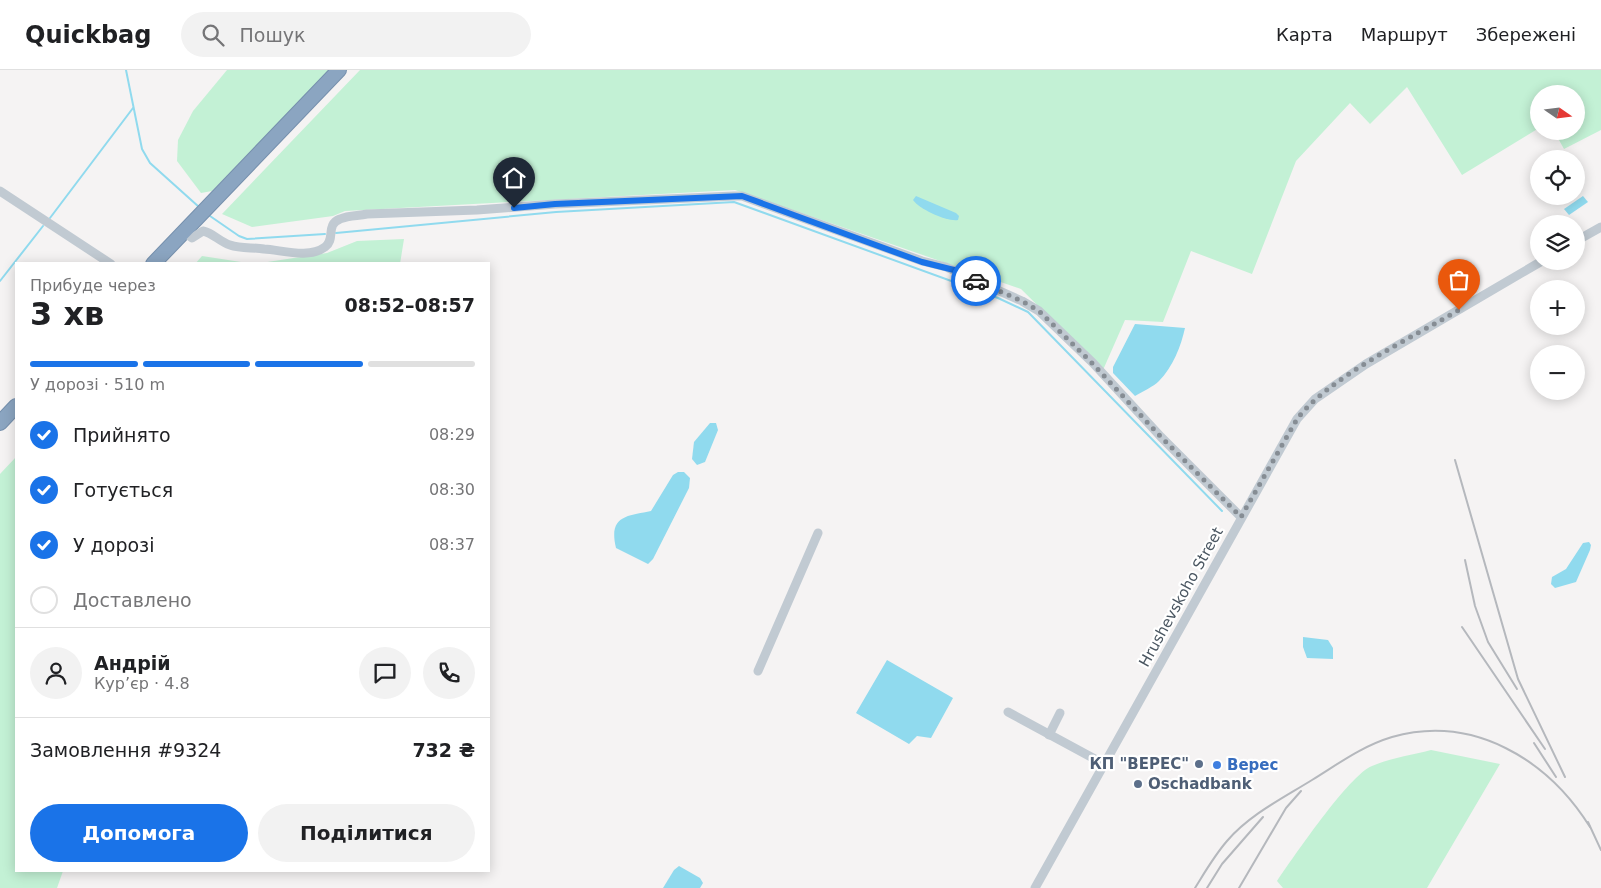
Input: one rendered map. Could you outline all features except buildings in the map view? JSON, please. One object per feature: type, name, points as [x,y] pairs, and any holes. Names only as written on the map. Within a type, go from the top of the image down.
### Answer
[{"type":"highway","points":[[155,262],[339,70]]},
{"type":"highway","points":[[0,423],[15,407]]},
{"type":"street","points":[[0,191],[108,262]]},
{"type":"street","points":[[184,232],[192,238],[203,230],[238,248],[266,249],[288,253],[305,252],[325,247],[330,242],[330,227],[334,222],[341,218],[367,214],[742,196],[922,262],[954,270],[968,279],[1032,306],[1092,363],[1161,437],[1241,517]]},
{"type":"street","points":[[1585,236],[1601,227]]},
{"type":"street","name":"Hrushevskoho Street","points":[[1035,888],[1297,419],[1315,399],[1366,364],[1530,268]]},
{"type":"street","points":[[758,671],[818,533]]},
{"type":"street","points":[[1008,712],[1104,764]]},
{"type":"street","points":[[1050,735],[1060,713]]},
{"type":"green space","points":[[227,70],[330,70],[212,191],[201,193],[177,161],[178,140],[193,111]]},
{"type":"green space","points":[[360,70],[1601,70],[1601,130],[1585,138],[1585,85],[1530,85],[1530,133],[1462,175],[1407,87],[1370,124],[1350,103],[1296,161],[1252,274],[1191,251],[1163,322],[1125,320],[1103,370],[1021,289],[735,190],[345,211],[333,216],[252,227],[222,214]]},
{"type":"green space","points":[[1559,140],[1582,140],[1564,149]]},
{"type":"green space","points":[[404,239],[400,262],[267,262],[327,253],[357,241]]},
{"type":"green space","points":[[202,256],[241,262],[197,262]]},
{"type":"green space","points":[[15,458],[15,872],[63,872],[57,888],[0,888],[0,474]]},
{"type":"green space","points":[[1431,750],[1500,764],[1427,888],[1283,888],[1277,881],[1336,800],[1362,773],[1372,766],[1386,761]]},
{"type":"water","points":[[916,196],[956,213],[959,216],[958,220],[947,219],[927,211],[913,200]]},
{"type":"water","points":[[1570,205],[1584,205],[1569,215],[1564,209]]},
{"type":"water","points":[[1135,324],[1185,328],[1176,356],[1164,375],[1154,385],[1135,396],[1113,373],[1113,367]]},
{"type":"water","points":[[710,423],[716,423],[718,430],[705,462],[697,465],[692,459],[694,442]]},
{"type":"water","points":[[678,472],[684,472],[690,478],[689,488],[653,559],[648,564],[616,548],[614,537],[617,523],[628,516],[651,511],[673,475]]},
{"type":"water","points":[[1589,542],[1591,545],[1590,550],[1576,582],[1555,588],[1551,584],[1552,577],[1566,569],[1583,543]]},
{"type":"water","points":[[1303,637],[1328,640],[1333,648],[1333,659],[1307,658],[1303,647]]},
{"type":"water","points":[[887,660],[953,698],[931,738],[917,736],[909,744],[856,713]]},
{"type":"water","points":[[679,866],[700,878],[703,883],[700,888],[663,888],[674,870]]},
{"type":"waterway","points":[[126,70],[142,149],[150,163],[199,207]]},
{"type":"waterway","points":[[50,218],[133,108]]},
{"type":"waterway","points":[[336,233],[556,212],[734,202],[998,298],[1028,312],[1222,511]]},
{"type":"waterway","points":[[210,216],[239,236],[247,239],[325,234]]},
{"type":"waterway","points":[[0,281],[43,226]]},
{"type":"railway","points":[[1455,460],[1518,679],[1565,777]]},
{"type":"railway","points":[[1465,560],[1475,606],[1488,642],[1517,689]]},
{"type":"railway","points":[[1462,627],[1545,749]]},
{"type":"railway","points":[[1195,888],[1227,841],[1256,815],[1360,750],[1392,737],[1422,732],[1452,732],[1480,738],[1506,748],[1531,763],[1553,781],[1573,803],[1590,827]]},
{"type":"railway","points":[[1534,743],[1556,777]]},
{"type":"railway","points":[[1239,888],[1286,808],[1301,791]]},
{"type":"railway","points":[[1207,888],[1222,864],[1263,817]]},
{"type":"railway","points":[[1588,822],[1601,850]]},
{"type":"way so far","points":[[976,281],[1022,301],[1039,311],[1103,374],[1161,437],[1241,517],[1297,419],[1307,406],[1366,364],[1459,310]]},
{"type":"place","name":"КП \"ВЕРЕС\"","points":[[1199,764]]},
{"type":"place","name":"Верес","points":[[1217,765]]},
{"type":"place","name":"Oschadbank","points":[[1138,784]]},
{"type":"route","points":[[514,208],[555,204],[742,196],[922,262],[946,267],[968,279],[976,281]]}]
